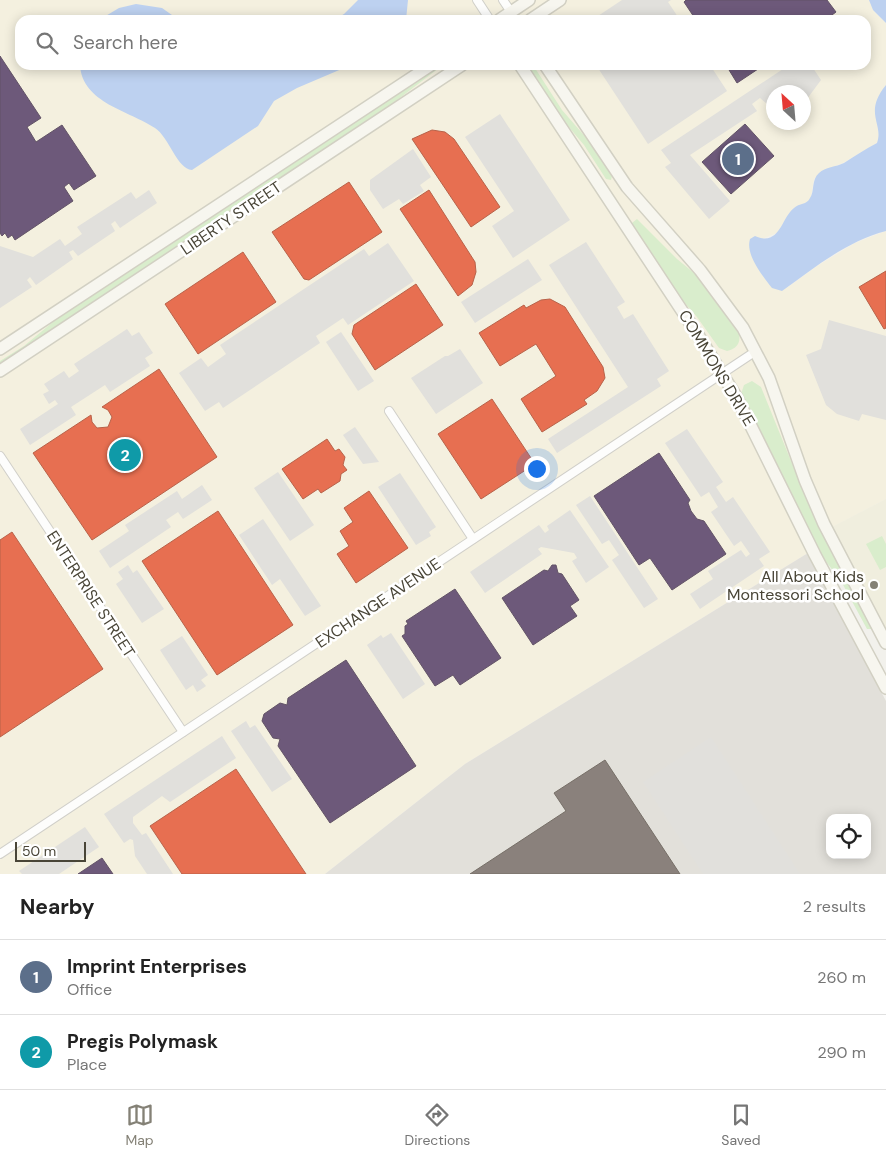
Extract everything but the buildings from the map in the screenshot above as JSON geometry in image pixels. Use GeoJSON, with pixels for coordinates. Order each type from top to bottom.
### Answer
{"type":"FeatureCollection","features":[{"type":"Feature","properties":{"kind":"street"},"geometry":{"type":"LineString","coordinates":[[477,0],[487,15]]}},
{"type":"Feature","properties":{"kind":"street"},"geometry":{"type":"LineString","coordinates":[[503,0],[513,15]]}},
{"type":"Feature","properties":{"kind":"street"},"geometry":{"type":"LineString","coordinates":[[515,15],[529,0]]}},
{"type":"Feature","properties":{"kind":"street"},"geometry":{"type":"LineString","coordinates":[[538,15],[560,0]]}},
{"type":"Feature","properties":{"kind":"street","name":"LIBERTY STREET"},"geometry":{"type":"LineString","coordinates":[[0,349],[423,70]]}},
{"type":"Feature","properties":{"kind":"street","name":"LIBERTY STREET"},"geometry":{"type":"LineString","coordinates":[[0,371],[454,70]]}},
{"type":"Feature","properties":{"kind":"street","name":"COMMONS DRIVE"},"geometry":{"type":"LineString","coordinates":[[523,70],[723,373],[748,418],[815,555],[886,688]]}},
{"type":"Feature","properties":{"kind":"street","name":"COMMONS DRIVE"},"geometry":{"type":"LineString","coordinates":[[549,70],[627,187],[721,297],[756,351],[780,406],[813,498],[886,643]]}},
{"type":"Feature","properties":{"kind":"street","name":"EXCHANGE AVENUE"},"geometry":{"type":"LineString","coordinates":[[0,854],[756,351]]}},
{"type":"Feature","properties":{"kind":"street"},"geometry":{"type":"LineString","coordinates":[[388,411],[473,539]]}},
{"type":"Feature","properties":{"kind":"street","name":"ENTERPRISE STREET"},"geometry":{"type":"LineString","coordinates":[[0,456],[183,732]]}},
{"type":"Feature","properties":{"kind":"shaded area"},"geometry":{"type":"Polygon","coordinates":[[[0,0],[869,0],[873,10],[886,23],[886,85],[876,103],[879,139],[877,143],[843,163],[825,170],[814,179],[811,197],[808,202],[794,208],[777,233],[761,239],[755,237],[788,287],[817,266],[855,243],[886,231],[886,499],[819,534],[808,553],[465,764],[325,874],[0,874],[0,0]]]}},
{"type":"Feature","properties":{"kind":"shaded area"},"geometry":{"type":"Polygon","coordinates":[[[622,0],[671,0],[668,2],[677,15],[600,15],[622,0]]]}},
{"type":"Feature","properties":{"kind":"shaded area"},"geometry":{"type":"Polygon","coordinates":[[[599,70],[713,70],[727,91],[648,144],[599,70]]]}},
{"type":"Feature","properties":{"kind":"shaded area"},"geometry":{"type":"Polygon","coordinates":[[[781,70],[814,70],[821,80],[811,94],[811,85],[766,85],[766,103],[760,98],[752,104],[757,111],[690,155],[730,201],[709,219],[665,167],[671,163],[661,150],[781,70]]]}},
{"type":"Feature","properties":{"kind":"shaded area"},"geometry":{"type":"Polygon","coordinates":[[[500,114],[570,220],[513,258],[492,226],[514,211],[465,137],[500,114]]]}},
{"type":"Feature","properties":{"kind":"shaded area"},"geometry":{"type":"Polygon","coordinates":[[[413,149],[431,177],[420,185],[424,191],[403,204],[399,199],[383,209],[370,190],[370,180],[413,149]]]}},
{"type":"Feature","properties":{"kind":"shaded area"},"geometry":{"type":"Polygon","coordinates":[[[149,190],[157,203],[120,228],[115,221],[111,224],[115,231],[78,256],[73,250],[69,252],[73,259],[36,285],[30,277],[27,280],[32,287],[0,308],[0,246],[33,257],[60,239],[65,246],[82,234],[77,227],[131,192],[136,199],[149,190]]]}},
{"type":"Feature","properties":{"kind":"shaded area"},"geometry":{"type":"Polygon","coordinates":[[[586,242],[625,302],[617,307],[624,319],[633,314],[669,371],[657,379],[661,386],[557,453],[548,439],[628,387],[549,265],[586,242]]]}},
{"type":"Feature","properties":{"kind":"shaded area"},"geometry":{"type":"Polygon","coordinates":[[[388,243],[414,281],[348,325],[343,318],[316,336],[320,343],[223,408],[219,402],[205,411],[179,373],[201,358],[208,367],[226,354],[220,345],[364,249],[369,256],[388,243]]]}},
{"type":"Feature","properties":{"kind":"shaded area"},"geometry":{"type":"Polygon","coordinates":[[[528,259],[542,280],[475,323],[461,302],[528,259]]]}},
{"type":"Feature","properties":{"kind":"shaded area"},"geometry":{"type":"Polygon","coordinates":[[[829,320],[886,336],[886,420],[862,414],[859,421],[837,414],[826,405],[806,355],[821,349],[829,320]]]}},
{"type":"Feature","properties":{"kind":"shaded area"},"geometry":{"type":"Polygon","coordinates":[[[127,329],[132,336],[139,332],[153,353],[145,358],[150,366],[110,392],[105,385],[71,407],[76,415],[30,445],[20,429],[58,404],[55,400],[49,404],[43,394],[49,391],[44,384],[64,371],[69,378],[79,371],[74,364],[127,329]]]}},
{"type":"Feature","properties":{"kind":"shaded area"},"geometry":{"type":"Polygon","coordinates":[[[341,332],[374,381],[358,391],[326,342],[341,332]]]}},
{"type":"Feature","properties":{"kind":"shaded area"},"geometry":{"type":"Polygon","coordinates":[[[460,349],[483,383],[436,414],[411,378],[445,356],[460,349]]]}},
{"type":"Feature","properties":{"kind":"shaded area"},"geometry":{"type":"Polygon","coordinates":[[[355,427],[379,462],[363,464],[343,435],[355,427]]]}},
{"type":"Feature","properties":{"kind":"shaded area"},"geometry":{"type":"Polygon","coordinates":[[[687,429],[723,482],[716,487],[726,502],[733,497],[770,552],[759,559],[764,566],[700,609],[690,594],[713,579],[708,571],[741,550],[746,557],[750,554],[741,541],[734,546],[711,512],[718,507],[709,492],[701,497],[665,443],[687,429]]]}},
{"type":"Feature","properties":{"kind":"shaded area"},"geometry":{"type":"Polygon","coordinates":[[[278,472],[314,525],[290,541],[254,488],[278,472]]]}},
{"type":"Feature","properties":{"kind":"shaded area"},"geometry":{"type":"Polygon","coordinates":[[[400,473],[436,527],[429,532],[431,536],[416,545],[378,487],[400,473]]]}},
{"type":"Feature","properties":{"kind":"shaded area"},"geometry":{"type":"Polygon","coordinates":[[[202,485],[212,500],[183,519],[178,512],[166,520],[171,527],[110,568],[99,551],[129,531],[125,525],[177,491],[182,499],[202,485]]]}},
{"type":"Feature","properties":{"kind":"shaded area"},"geometry":{"type":"Polygon","coordinates":[[[590,496],[658,599],[644,608],[612,560],[619,555],[609,540],[602,544],[576,505],[590,496]]]}},
{"type":"Feature","properties":{"kind":"shaded area","name":"All About Kids Montessori School"},"geometry":{"type":"Polygon","coordinates":[[[886,499],[886,634],[832,527],[886,499]]]}},
{"type":"Feature","properties":{"kind":"shaded area"},"geometry":{"type":"Polygon","coordinates":[[[570,510],[609,567],[586,583],[572,561],[577,558],[574,553],[541,547],[538,549],[542,554],[485,593],[470,572],[539,525],[545,533],[549,530],[547,526],[570,510]]]}},
{"type":"Feature","properties":{"kind":"shaded area"},"geometry":{"type":"Polygon","coordinates":[[[263,519],[321,606],[305,616],[280,579],[272,585],[239,535],[263,519]]]}},
{"type":"Feature","properties":{"kind":"shaded area"},"geometry":{"type":"Polygon","coordinates":[[[808,553],[886,701],[886,874],[325,874],[465,764],[808,553]]]}},
{"type":"Feature","properties":{"kind":"shaded area"},"geometry":{"type":"Polygon","coordinates":[[[128,565],[133,573],[137,570],[164,609],[142,623],[116,584],[123,579],[118,572],[128,565]]]}},
{"type":"Feature","properties":{"kind":"shaded area"},"geometry":{"type":"Polygon","coordinates":[[[391,633],[425,684],[403,699],[367,645],[381,635],[383,638],[391,633]]]}},
{"type":"Feature","properties":{"kind":"shaded area"},"geometry":{"type":"Polygon","coordinates":[[[182,636],[208,675],[201,680],[206,686],[197,692],[193,685],[186,690],[160,650],[182,636]]]}},
{"type":"Feature","properties":{"kind":"shaded area"},"geometry":{"type":"Polygon","coordinates":[[[246,721],[250,728],[255,725],[292,779],[272,792],[231,731],[246,721]]]}},
{"type":"Feature","properties":{"kind":"shaded area"},"geometry":{"type":"Polygon","coordinates":[[[222,736],[236,758],[170,802],[162,796],[133,817],[133,823],[142,835],[146,833],[173,874],[147,874],[135,856],[133,840],[130,839],[124,843],[104,814],[222,736]]]}},
{"type":"Feature","properties":{"kind":"shaded area"},"geometry":{"type":"Polygon","coordinates":[[[711,737],[800,874],[703,874],[643,782],[711,737]]]}},
{"type":"Feature","properties":{"kind":"shaded area"},"geometry":{"type":"Polygon","coordinates":[[[85,827],[99,847],[59,874],[22,874],[19,871],[85,827]]]}},
{"type":"Feature","properties":{"kind":"green space"},"geometry":{"type":"Polygon","coordinates":[[[430,70],[436,70],[384,110],[0,365],[0,361],[24,346],[65,312],[430,70]]]}},
{"type":"Feature","properties":{"kind":"green space"},"geometry":{"type":"Polygon","coordinates":[[[528,70],[536,70],[562,110],[588,140],[612,176],[611,180],[606,179],[584,145],[557,113],[528,70]]]}},
{"type":"Feature","properties":{"kind":"green space"},"geometry":{"type":"Polygon","coordinates":[[[637,219],[677,259],[694,273],[739,334],[739,341],[733,349],[727,351],[719,348],[697,317],[676,293],[632,227],[632,223],[637,219]]]}},
{"type":"Feature","properties":{"kind":"green space"},"geometry":{"type":"Polygon","coordinates":[[[752,381],[761,387],[806,498],[871,625],[871,629],[867,629],[841,581],[820,554],[741,394],[744,385],[752,381]]]}},
{"type":"Feature","properties":{"kind":"green space"},"geometry":{"type":"Polygon","coordinates":[[[882,536],[886,544],[886,567],[880,570],[866,544],[882,536]]]}},
{"type":"Feature","properties":{"kind":"water"},"geometry":{"type":"Polygon","coordinates":[[[358,0],[408,0],[406,15],[342,15],[358,0]]]}},
{"type":"Feature","properties":{"kind":"water"},"geometry":{"type":"Polygon","coordinates":[[[869,0],[886,0],[886,23],[873,10],[869,0]]]}},
{"type":"Feature","properties":{"kind":"water"},"geometry":{"type":"Polygon","coordinates":[[[136,4],[162,8],[172,15],[107,15],[119,8],[136,4]]]}},
{"type":"Feature","properties":{"kind":"water"},"geometry":{"type":"Polygon","coordinates":[[[81,70],[339,70],[297,88],[274,101],[258,126],[192,170],[177,159],[160,132],[98,97],[83,78],[81,70]]]}},
{"type":"Feature","properties":{"kind":"water"},"geometry":{"type":"Polygon","coordinates":[[[886,85],[886,231],[844,248],[782,291],[772,288],[752,258],[749,245],[750,239],[755,236],[770,238],[775,235],[794,208],[809,200],[815,179],[819,173],[824,169],[844,163],[877,143],[876,103],[886,85]]]}},
{"type":"Feature","properties":{"kind":"place","name":"Imprint Enterprises"},"geometry":{"type":"Point","coordinates":[738,159]}},
{"type":"Feature","properties":{"kind":"place","name":"Pregis Polymask"},"geometry":{"type":"Point","coordinates":[125,455]}},
{"type":"Feature","properties":{"kind":"place","name":"All About Kids Montessori School"},"geometry":{"type":"Point","coordinates":[874,585]}}]}
